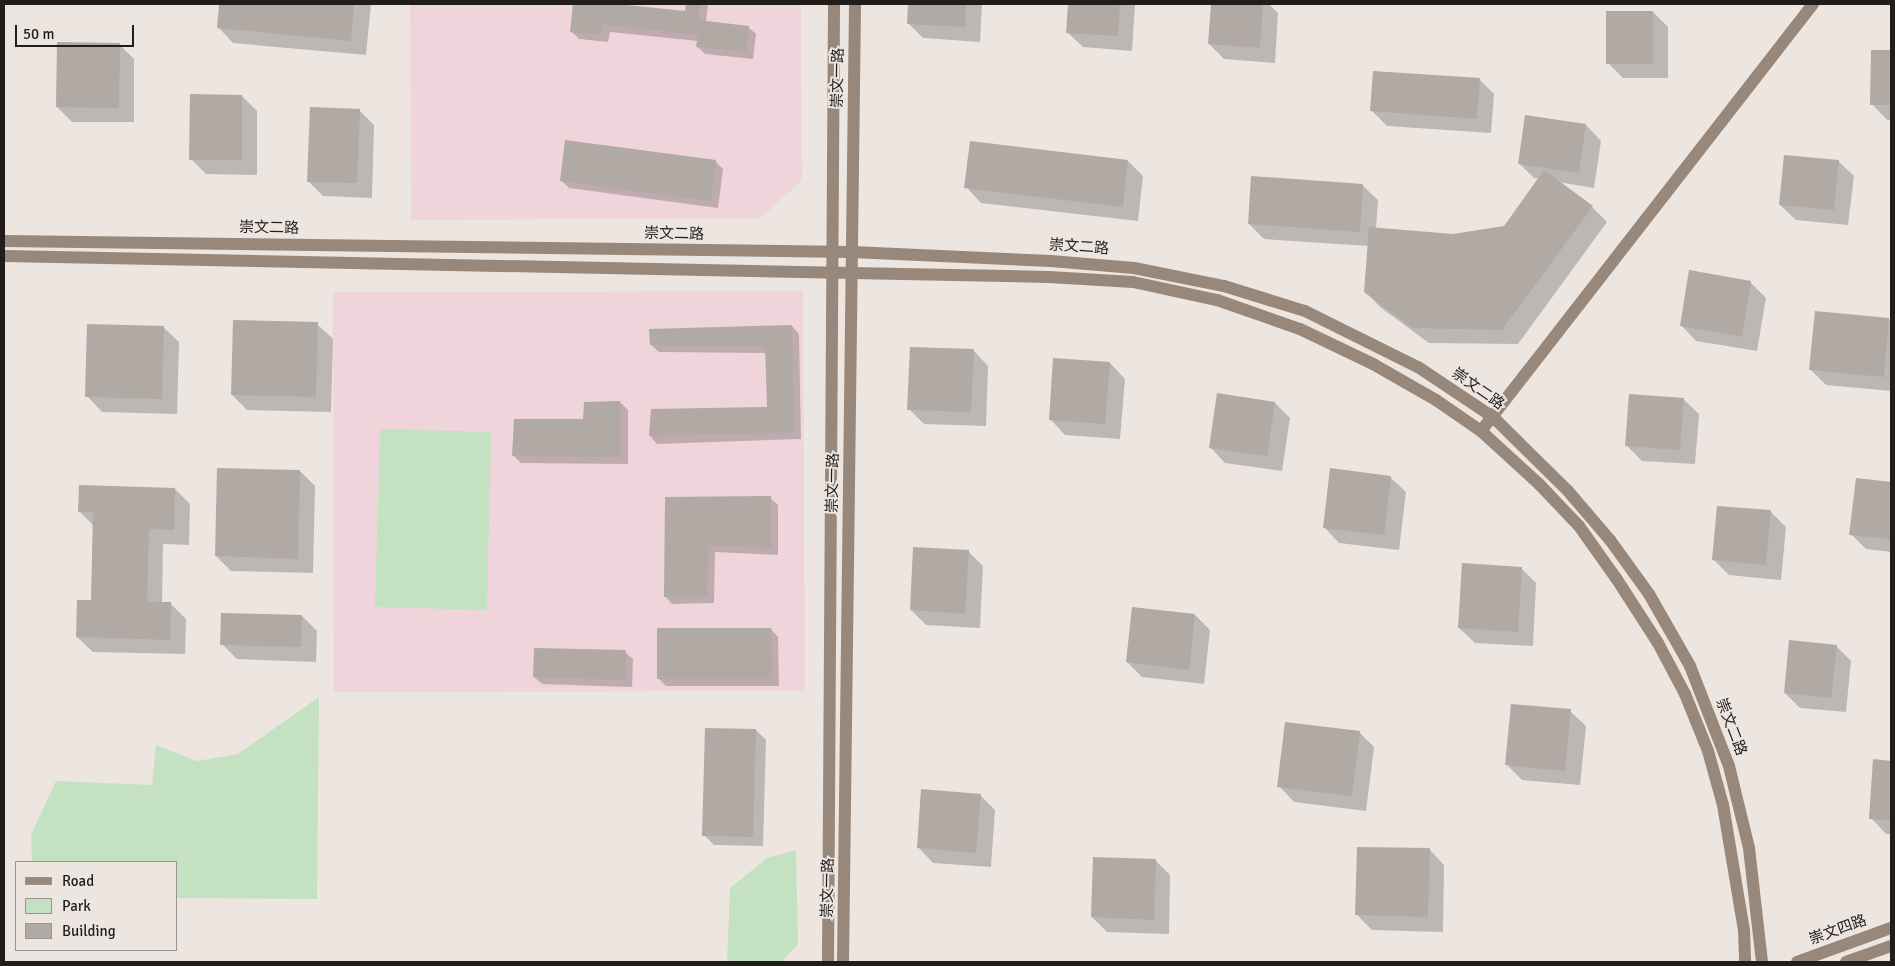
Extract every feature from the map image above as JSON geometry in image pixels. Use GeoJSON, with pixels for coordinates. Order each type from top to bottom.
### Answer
{"type":"FeatureCollection","features":[{"type":"Feature","properties":{"kind":"street","name":"崇文一路"},"geometry":{"type":"LineString","coordinates":[[828,962],[834,4]]}},
{"type":"Feature","properties":{"kind":"street","name":"崇文一路"},"geometry":{"type":"LineString","coordinates":[[843,962],[855,4]]}},
{"type":"Feature","properties":{"kind":"street"},"geometry":{"type":"LineString","coordinates":[[1481,431],[1813,4]]}},
{"type":"Feature","properties":{"kind":"street","name":"崇文二路"},"geometry":{"type":"LineString","coordinates":[[4,241],[852,252],[1134,268],[1224,286],[1306,311],[1418,367],[1493,418],[1568,491],[1610,540],[1649,594],[1690,666],[1729,766],[1749,848],[1762,962]]}},
{"type":"Feature","properties":{"kind":"street","name":"崇文二路"},"geometry":{"type":"LineString","coordinates":[[4,256],[1049,277],[1133,282],[1217,300],[1300,329],[1373,364],[1436,400],[1481,431],[1539,484],[1579,526],[1616,578],[1658,643],[1685,694],[1708,751],[1724,805],[1744,930],[1745,962]]}},
{"type":"Feature","properties":{"kind":"street","name":"崇文四路"},"geometry":{"type":"LineString","coordinates":[[1797,962],[1891,928]]}},
{"type":"Feature","properties":{"kind":"street"},"geometry":{"type":"LineString","coordinates":[[1846,962],[1891,946]]}},
{"type":"Feature","properties":{"kind":"shaded area"},"geometry":{"type":"Polygon","coordinates":[[[410,4],[801,4],[802,181],[760,218],[411,220],[410,4]]]}},
{"type":"Feature","properties":{"kind":"shaded area"},"geometry":{"type":"Polygon","coordinates":[[[803,291],[805,691],[334,692],[333,292],[803,291]]]}},
{"type":"Feature","properties":{"kind":"green space"},"geometry":{"type":"Polygon","coordinates":[[[380,429],[491,432],[487,610],[375,607],[380,429]]]}},
{"type":"Feature","properties":{"kind":"green space"},"geometry":{"type":"Polygon","coordinates":[[[319,697],[317,899],[178,898],[178,861],[32,861],[31,835],[56,781],[152,785],[156,745],[197,761],[238,754],[319,697]]]}},
{"type":"Feature","properties":{"kind":"green space"},"geometry":{"type":"Polygon","coordinates":[[[796,850],[798,944],[781,962],[727,962],[730,888],[767,858],[796,850]]]}},
{"type":"Feature","properties":{"kind":"building"},"geometry":{"type":"Polygon","coordinates":[[[219,4],[354,4],[351,41],[217,28],[219,4]]]}},
{"type":"Feature","properties":{"kind":"building"},"geometry":{"type":"Polygon","coordinates":[[[573,4],[617,4],[685,11],[686,4],[700,4],[698,20],[749,26],[746,52],[696,47],[698,35],[602,24],[601,35],[570,32],[573,4]]]}},
{"type":"Feature","properties":{"kind":"building"},"geometry":{"type":"Polygon","coordinates":[[[908,4],[966,4],[965,27],[907,24],[908,4]]]}},
{"type":"Feature","properties":{"kind":"building"},"geometry":{"type":"Polygon","coordinates":[[[1068,4],[1120,4],[1118,36],[1066,33],[1068,4]]]}},
{"type":"Feature","properties":{"kind":"building"},"geometry":{"type":"Polygon","coordinates":[[[1211,4],[1263,4],[1260,48],[1208,44],[1211,4]]]}},
{"type":"Feature","properties":{"kind":"building"},"geometry":{"type":"Polygon","coordinates":[[[1606,11],[1653,11],[1653,64],[1606,64],[1606,11]]]}},
{"type":"Feature","properties":{"kind":"building"},"geometry":{"type":"Polygon","coordinates":[[[57,42],[120,43],[119,108],[56,107],[57,42]]]}},
{"type":"Feature","properties":{"kind":"building"},"geometry":{"type":"Polygon","coordinates":[[[1871,50],[1891,50],[1891,105],[1870,105],[1871,50]]]}},
{"type":"Feature","properties":{"kind":"building"},"geometry":{"type":"Polygon","coordinates":[[[1373,71],[1480,78],[1477,119],[1370,111],[1373,71]]]}},
{"type":"Feature","properties":{"kind":"building"},"geometry":{"type":"Polygon","coordinates":[[[190,94],[242,95],[242,160],[189,160],[190,94]]]}},
{"type":"Feature","properties":{"kind":"building"},"geometry":{"type":"Polygon","coordinates":[[[310,107],[360,109],[357,183],[307,182],[310,107]]]}},
{"type":"Feature","properties":{"kind":"building"},"geometry":{"type":"Polygon","coordinates":[[[1525,115],[1586,124],[1579,173],[1518,164],[1525,115]]]}},
{"type":"Feature","properties":{"kind":"building"},"geometry":{"type":"Polygon","coordinates":[[[565,140],[716,160],[711,201],[560,181],[565,140]]]}},
{"type":"Feature","properties":{"kind":"building"},"geometry":{"type":"Polygon","coordinates":[[[970,141],[1128,160],[1123,207],[964,188],[970,141]]]}},
{"type":"Feature","properties":{"kind":"building"},"geometry":{"type":"Polygon","coordinates":[[[1784,155],[1839,160],[1834,210],[1779,205],[1784,155]]]}},
{"type":"Feature","properties":{"kind":"building"},"geometry":{"type":"Polygon","coordinates":[[[1544,170],[1593,206],[1502,330],[1412,328],[1364,292],[1369,227],[1453,234],[1504,226],[1544,170]]]}},
{"type":"Feature","properties":{"kind":"building"},"geometry":{"type":"Polygon","coordinates":[[[1251,176],[1363,184],[1360,232],[1248,224],[1251,176]]]}},
{"type":"Feature","properties":{"kind":"building"},"geometry":{"type":"Polygon","coordinates":[[[1689,270],[1751,281],[1742,337],[1680,326],[1689,270]]]}},
{"type":"Feature","properties":{"kind":"building"},"geometry":{"type":"Polygon","coordinates":[[[1815,311],[1889,318],[1884,377],[1809,370],[1815,311]]]}},
{"type":"Feature","properties":{"kind":"building"},"geometry":{"type":"Polygon","coordinates":[[[233,320],[318,322],[316,397],[231,395],[233,320]]]}},
{"type":"Feature","properties":{"kind":"building"},"geometry":{"type":"Polygon","coordinates":[[[87,324],[164,326],[162,399],[85,397],[87,324]]]}},
{"type":"Feature","properties":{"kind":"building"},"geometry":{"type":"Polygon","coordinates":[[[792,325],[794,432],[649,436],[651,409],[767,407],[765,346],[650,345],[649,329],[792,325]]]}},
{"type":"Feature","properties":{"kind":"building"},"geometry":{"type":"Polygon","coordinates":[[[910,347],[974,349],[971,412],[907,410],[910,347]]]}},
{"type":"Feature","properties":{"kind":"building"},"geometry":{"type":"Polygon","coordinates":[[[1053,358],[1110,362],[1105,424],[1049,420],[1053,358]]]}},
{"type":"Feature","properties":{"kind":"building"},"geometry":{"type":"Polygon","coordinates":[[[1217,393],[1275,402],[1267,456],[1209,448],[1217,393]]]}},
{"type":"Feature","properties":{"kind":"building"},"geometry":{"type":"Polygon","coordinates":[[[1629,394],[1684,398],[1680,450],[1625,446],[1629,394]]]}},
{"type":"Feature","properties":{"kind":"building"},"geometry":{"type":"Polygon","coordinates":[[[620,401],[620,457],[512,456],[514,419],[583,419],[584,402],[620,401]]]}},
{"type":"Feature","properties":{"kind":"building"},"geometry":{"type":"Polygon","coordinates":[[[217,468],[300,470],[298,559],[215,556],[217,468]]]}},
{"type":"Feature","properties":{"kind":"building"},"geometry":{"type":"Polygon","coordinates":[[[1330,468],[1391,476],[1384,535],[1323,528],[1330,468]]]}},
{"type":"Feature","properties":{"kind":"building"},"geometry":{"type":"Polygon","coordinates":[[[1856,478],[1891,482],[1891,539],[1849,535],[1856,478]]]}},
{"type":"Feature","properties":{"kind":"building"},"geometry":{"type":"Polygon","coordinates":[[[79,485],[175,488],[174,530],[149,529],[147,602],[171,602],[170,640],[76,637],[77,600],[91,600],[93,512],[78,512],[79,485]]]}},
{"type":"Feature","properties":{"kind":"building"},"geometry":{"type":"Polygon","coordinates":[[[771,496],[771,548],[708,545],[707,596],[664,597],[665,497],[771,496]]]}},
{"type":"Feature","properties":{"kind":"building"},"geometry":{"type":"Polygon","coordinates":[[[1717,506],[1771,510],[1766,565],[1712,560],[1717,506]]]}},
{"type":"Feature","properties":{"kind":"building"},"geometry":{"type":"Polygon","coordinates":[[[913,547],[969,550],[965,614],[910,610],[913,547]]]}},
{"type":"Feature","properties":{"kind":"building"},"geometry":{"type":"Polygon","coordinates":[[[1462,563],[1522,567],[1518,632],[1458,628],[1462,563]]]}},
{"type":"Feature","properties":{"kind":"building"},"geometry":{"type":"Polygon","coordinates":[[[1132,607],[1195,614],[1189,670],[1126,662],[1132,607]]]}},
{"type":"Feature","properties":{"kind":"building"},"geometry":{"type":"Polygon","coordinates":[[[221,613],[302,615],[301,647],[220,645],[221,613]]]}},
{"type":"Feature","properties":{"kind":"building"},"geometry":{"type":"Polygon","coordinates":[[[657,628],[771,628],[772,679],[657,679],[657,628]]]}},
{"type":"Feature","properties":{"kind":"building"},"geometry":{"type":"Polygon","coordinates":[[[1789,640],[1837,645],[1831,698],[1784,693],[1789,640]]]}},
{"type":"Feature","properties":{"kind":"building"},"geometry":{"type":"Polygon","coordinates":[[[534,648],[626,650],[625,680],[533,677],[534,648]]]}},
{"type":"Feature","properties":{"kind":"building"},"geometry":{"type":"Polygon","coordinates":[[[1511,704],[1571,709],[1565,771],[1505,765],[1511,704]]]}},
{"type":"Feature","properties":{"kind":"building"},"geometry":{"type":"Polygon","coordinates":[[[1285,722],[1360,731],[1352,796],[1277,787],[1285,722]]]}},
{"type":"Feature","properties":{"kind":"building"},"geometry":{"type":"Polygon","coordinates":[[[705,728],[756,729],[753,837],[702,836],[705,728]]]}},
{"type":"Feature","properties":{"kind":"building"},"geometry":{"type":"Polygon","coordinates":[[[1873,759],[1891,761],[1891,820],[1869,819],[1873,759]]]}},
{"type":"Feature","properties":{"kind":"building"},"geometry":{"type":"Polygon","coordinates":[[[921,789],[981,794],[976,853],[917,848],[921,789]]]}},
{"type":"Feature","properties":{"kind":"building"},"geometry":{"type":"Polygon","coordinates":[[[1357,847],[1430,848],[1428,917],[1355,915],[1357,847]]]}},
{"type":"Feature","properties":{"kind":"building"},"geometry":{"type":"Polygon","coordinates":[[[1093,857],[1156,859],[1154,920],[1091,917],[1093,857]]]}}]}
